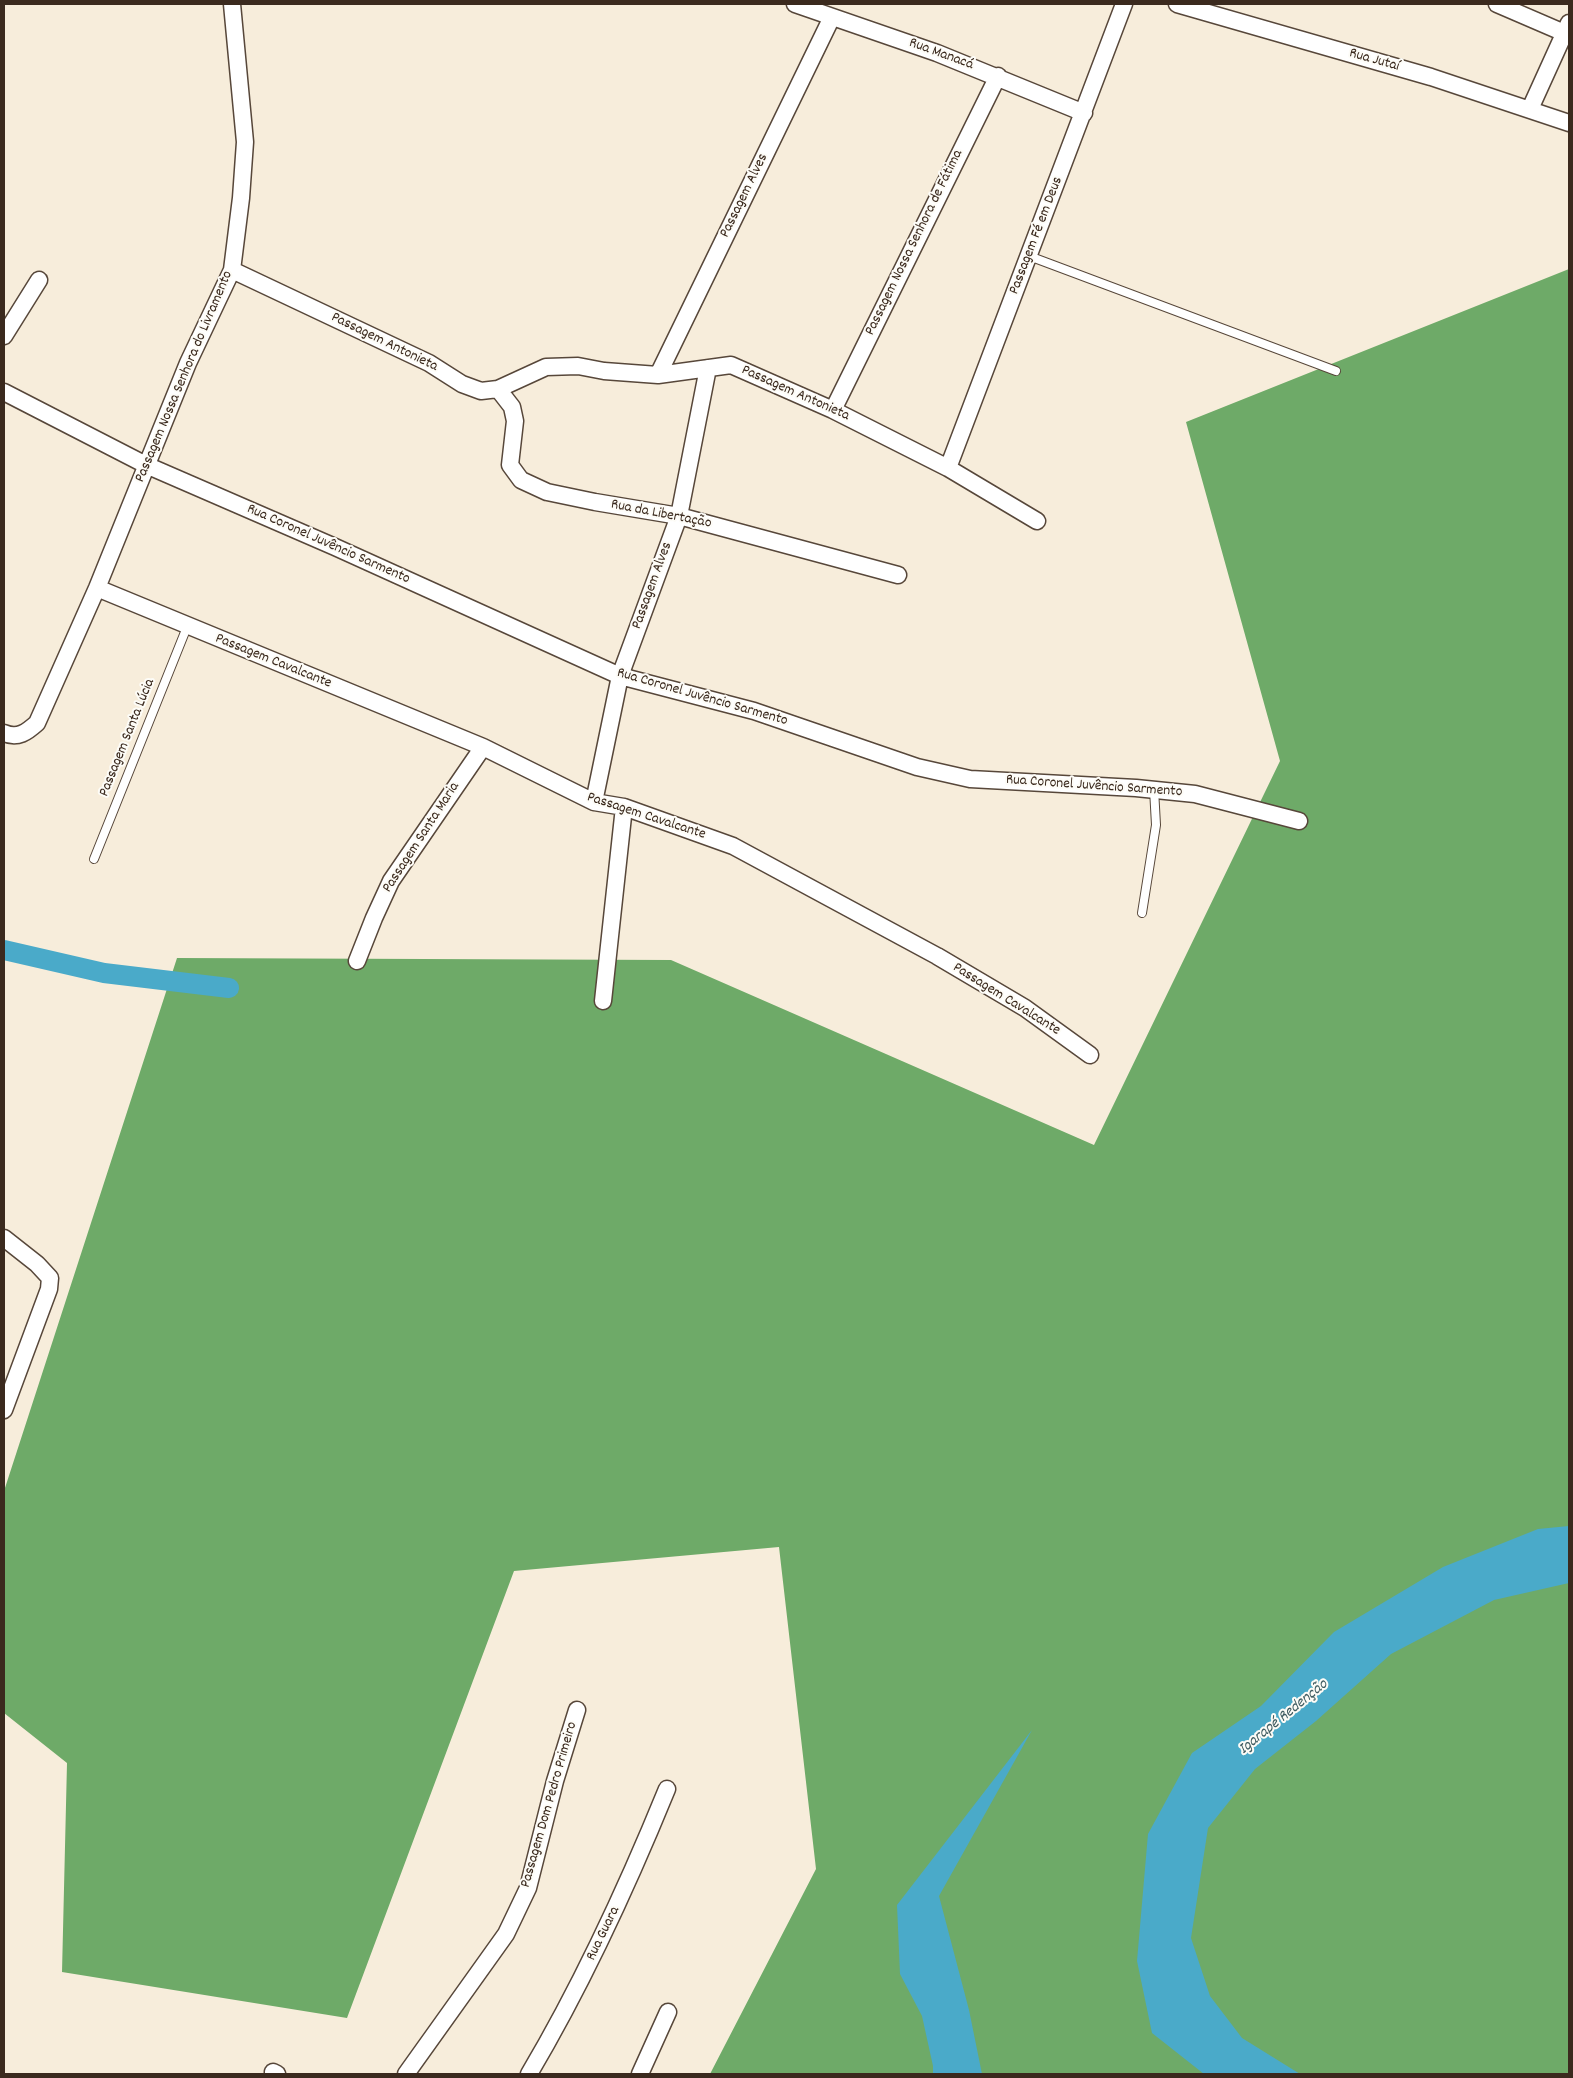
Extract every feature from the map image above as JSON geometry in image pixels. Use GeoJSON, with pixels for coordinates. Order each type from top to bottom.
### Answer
{"type":"FeatureCollection","features":[{"type":"Feature","properties":{"kind":"street","name":"Passagem Nossa Senhora do Livramento"},"geometry":{"type":"LineString","coordinates":[[4,733],[10,735],[24,734],[37,723],[97,588],[188,363],[232,270],[241,198],[244,142],[232,4]]}},
{"type":"Feature","properties":{"kind":"street","name":"Rua Manacá"},"geometry":{"type":"LineString","coordinates":[[795,4],[998,76],[1084,113]]}},
{"type":"Feature","properties":{"kind":"street","name":"Passagem Fé em Deus"},"geometry":{"type":"LineString","coordinates":[[948,468],[1124,4]]}},
{"type":"Feature","properties":{"kind":"street","name":"Rua Jutaí"},"geometry":{"type":"LineString","coordinates":[[1177,4],[1431,77],[1569,122]]}},
{"type":"Feature","properties":{"kind":"street"},"geometry":{"type":"LineString","coordinates":[[1497,4],[1568,30],[1530,109]]}},
{"type":"Feature","properties":{"kind":"street","name":"Passagem Alves"},"geometry":{"type":"LineString","coordinates":[[658,375],[832,17]]}},
{"type":"Feature","properties":{"kind":"street","name":"Passagem Nossa Senhora de Fátima"},"geometry":{"type":"LineString","coordinates":[[833,410],[998,76]]}},
{"type":"Feature","properties":{"kind":"street","name":"Passagem Antonieta"},"geometry":{"type":"LineString","coordinates":[[232,270],[429,363],[462,384],[481,391],[498,389],[546,367],[578,366],[604,371],[658,375],[731,365],[833,410],[948,468],[1037,521]]}},
{"type":"Feature","properties":{"kind":"street"},"geometry":{"type":"LineString","coordinates":[[4,336],[39,280]]}},
{"type":"Feature","properties":{"kind":"street","name":"Passagem Alves"},"geometry":{"type":"LineString","coordinates":[[594,802],[620,676],[679,516],[708,368]]}},
{"type":"Feature","properties":{"kind":"street","name":"Rua da Libertação"},"geometry":{"type":"LineString","coordinates":[[498,389],[512,407],[515,421],[510,465],[521,480],[547,492],[679,516],[898,575]]}},
{"type":"Feature","properties":{"kind":"street","name":"Rua Coronel Juvêncio Sarmento"},"geometry":{"type":"LineString","coordinates":[[4,392],[146,465],[344,551],[620,676],[754,711],[917,767],[970,779],[1154,789],[1195,794],[1299,821]]}},
{"type":"Feature","properties":{"kind":"street","name":"Passagem Cavalcante"},"geometry":{"type":"LineString","coordinates":[[97,588],[187,627],[483,747],[594,802],[624,807],[733,846],[937,956],[1017,1003],[1090,1056]]}},
{"type":"Feature","properties":{"kind":"street","name":"Passagem Santa Maria"},"geometry":{"type":"LineString","coordinates":[[357,961],[374,918],[392,881],[483,747]]}},
{"type":"Feature","properties":{"kind":"street"},"geometry":{"type":"LineString","coordinates":[[603,1001],[624,807]]}},
{"type":"Feature","properties":{"kind":"street"},"geometry":{"type":"LineString","coordinates":[[4,1238],[37,1264],[50,1278],[49,1289],[4,1410]]}},
{"type":"Feature","properties":{"kind":"street","name":"Passagem Dom Pedro Primeiro"},"geometry":{"type":"LineString","coordinates":[[406,2074],[506,1934],[528,1888],[577,1710]]}},
{"type":"Feature","properties":{"kind":"street","name":"Rua Guara"},"geometry":{"type":"LineString","coordinates":[[529,2074],[553,2034],[604,1935],[668,1789]]}},
{"type":"Feature","properties":{"kind":"street"},"geometry":{"type":"LineString","coordinates":[[640,2074],[668,2012]]}},
{"type":"Feature","properties":{"kind":"lane"},"geometry":{"type":"LineString","coordinates":[[1029,256],[1336,370]]}},
{"type":"Feature","properties":{"kind":"lane","name":"Passagem Santa Lúcia"},"geometry":{"type":"LineString","coordinates":[[94,859],[187,627]]}},
{"type":"Feature","properties":{"kind":"lane"},"geometry":{"type":"LineString","coordinates":[[1142,913],[1156,825],[1154,789]]}},
{"type":"Feature","properties":{"kind":"green space"},"geometry":{"type":"Polygon","coordinates":[[[1569,269],[1569,2074],[710,2074],[816,1869],[779,1547],[514,1571],[347,2018],[62,1972],[67,1763],[4,1713],[4,1491],[177,958],[671,960],[1094,1145],[1280,761],[1186,422],[1569,269]]]}},
{"type":"Feature","properties":{"kind":"water","name":"Igarapé Redenção"},"geometry":{"type":"Polygon","coordinates":[[[1569,1526],[1569,1583],[1494,1600],[1391,1654],[1316,1721],[1255,1769],[1208,1828],[1191,1938],[1210,1996],[1242,2038],[1300,2074],[1204,2074],[1152,2033],[1137,1961],[1148,1834],[1192,1753],[1261,1706],[1334,1632],[1443,1567],[1538,1529],[1569,1526]]]}},
{"type":"Feature","properties":{"kind":"water"},"geometry":{"type":"Polygon","coordinates":[[[1032,1730],[939,1896],[969,2010],[982,2074],[933,2074],[922,2016],[900,1974],[897,1905],[1032,1730]]]}},
{"type":"Feature","properties":{"kind":"waterway"},"geometry":{"type":"LineString","coordinates":[[4,950],[104,973],[229,988]]}}]}
